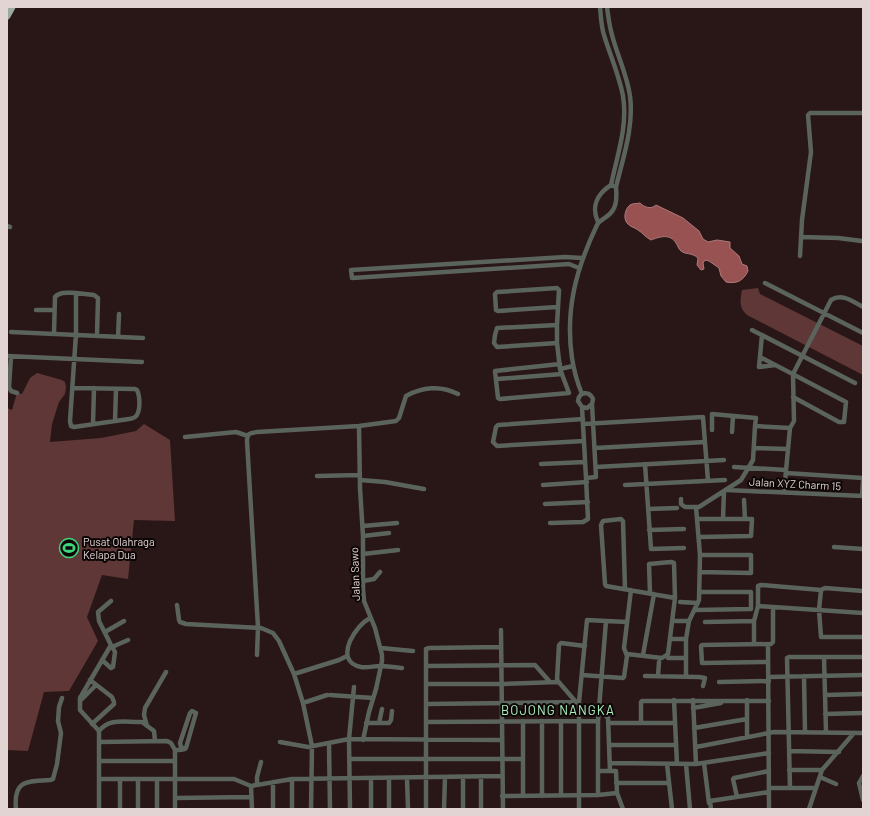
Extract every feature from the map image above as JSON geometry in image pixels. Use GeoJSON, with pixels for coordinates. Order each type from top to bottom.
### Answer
{"type":"FeatureCollection","features":[{"type":"Feature","properties":{"kind":"main road"},"geometry":{"type":"LineString","coordinates":[[7,16],[12,7]]}},
{"type":"Feature","properties":{"kind":"street"},"geometry":{"type":"LineString","coordinates":[[598,222],[595,213],[595,205],[600,194],[610,185],[622,138],[624,117],[624,104],[620,83],[603,32],[600,7]]}},
{"type":"Feature","properties":{"kind":"street"},"geometry":{"type":"LineString","coordinates":[[582,394],[573,366],[569,323],[570,307],[582,258],[598,222],[610,214],[614,209],[617,199],[616,188],[628,139],[630,118],[630,97],[627,82],[611,31],[607,7]]}},
{"type":"Feature","properties":{"kind":"street"},"geometry":{"type":"LineString","coordinates":[[800,256],[811,152],[808,115],[810,113],[863,113]]}},
{"type":"Feature","properties":{"kind":"street"},"geometry":{"type":"LineString","coordinates":[[610,185],[616,188]]}},
{"type":"Feature","properties":{"kind":"street"},"geometry":{"type":"LineString","coordinates":[[801,237],[838,238],[862,241]]}},
{"type":"Feature","properties":{"kind":"street"},"geometry":{"type":"LineString","coordinates":[[579,268],[566,264],[352,278],[351,270],[565,257],[582,258]]}},
{"type":"Feature","properties":{"kind":"street"},"geometry":{"type":"LineString","coordinates":[[565,257],[566,264]]}},
{"type":"Feature","properties":{"kind":"street"},"geometry":{"type":"LineString","coordinates":[[765,283],[863,332]]}},
{"type":"Feature","properties":{"kind":"street"},"geometry":{"type":"LineString","coordinates":[[557,307],[498,311],[496,310],[494,297],[497,292],[557,288],[559,290],[556,325],[557,343],[561,369],[568,392],[568,394],[498,399],[495,371],[498,369],[561,369]]}},
{"type":"Feature","properties":{"kind":"street"},"geometry":{"type":"LineString","coordinates":[[72,388],[138,390],[139,409],[137,416],[134,418],[115,421],[74,427],[71,426],[70,421],[72,388],[74,359],[76,334],[76,293]]}},
{"type":"Feature","properties":{"kind":"street"},"geometry":{"type":"LineString","coordinates":[[54,333],[54,299],[57,294],[76,293],[94,295],[98,298],[97,335]]}},
{"type":"Feature","properties":{"kind":"street"},"geometry":{"type":"LineString","coordinates":[[784,492],[790,428],[794,421],[793,374],[831,300],[836,297],[843,296],[863,307]]}},
{"type":"Feature","properties":{"kind":"street"},"geometry":{"type":"LineString","coordinates":[[36,310],[54,310]]}},
{"type":"Feature","properties":{"kind":"street"},"geometry":{"type":"LineString","coordinates":[[118,337],[119,314]]}},
{"type":"Feature","properties":{"kind":"street"},"geometry":{"type":"LineString","coordinates":[[556,325],[497,328],[494,343],[497,347],[557,343]]}},
{"type":"Feature","properties":{"kind":"street"},"geometry":{"type":"LineString","coordinates":[[752,330],[856,383]]}},
{"type":"Feature","properties":{"kind":"street"},"geometry":{"type":"LineString","coordinates":[[11,332],[143,338]]}},
{"type":"Feature","properties":{"kind":"street"},"geometry":{"type":"LineString","coordinates":[[762,335],[759,367],[775,365]]}},
{"type":"Feature","properties":{"kind":"street"},"geometry":{"type":"LineString","coordinates":[[17,394],[9,388],[9,356],[142,362]]}},
{"type":"Feature","properties":{"kind":"street"},"geometry":{"type":"LineString","coordinates":[[760,357],[846,402],[844,422],[839,422],[793,397]]}},
{"type":"Feature","properties":{"kind":"street"},"geometry":{"type":"LineString","coordinates":[[497,379],[573,366]]}},
{"type":"Feature","properties":{"kind":"street"},"geometry":{"type":"LineString","coordinates":[[93,424],[94,388]]}},
{"type":"Feature","properties":{"kind":"street"},"geometry":{"type":"LineString","coordinates":[[256,655],[258,627],[246,441],[250,432],[359,426],[396,420],[399,418],[406,396],[420,390],[440,388],[458,394]]}},
{"type":"Feature","properties":{"kind":"street"},"geometry":{"type":"LineString","coordinates":[[115,421],[116,389]]}},
{"type":"Feature","properties":{"kind":"street"},"geometry":{"type":"LineString","coordinates":[[543,485],[586,480],[596,477],[593,400],[591,395],[587,393],[582,394],[579,396],[578,400],[582,407],[586,480],[589,518],[586,521],[550,523]]}},
{"type":"Feature","properties":{"kind":"street"},"geometry":{"type":"LineString","coordinates":[[582,407],[587,408],[592,404]]}},
{"type":"Feature","properties":{"kind":"street"},"geometry":{"type":"LineString","coordinates":[[681,499],[681,504],[685,506],[699,507],[741,480],[753,460],[756,418],[712,414],[712,430]]}},
{"type":"Feature","properties":{"kind":"street"},"geometry":{"type":"LineString","coordinates":[[732,432],[733,416]]}},
{"type":"Feature","properties":{"kind":"street"},"geometry":{"type":"LineString","coordinates":[[584,441],[497,446],[493,442],[498,425],[583,422],[593,424],[703,417],[708,480]]}},
{"type":"Feature","properties":{"kind":"street","name":"Jalan Sawo"},"geometry":{"type":"LineString","coordinates":[[359,426],[359,478],[363,526],[364,601],[380,648],[382,661],[363,740]]}},
{"type":"Feature","properties":{"kind":"street"},"geometry":{"type":"LineString","coordinates":[[755,426],[790,428]]}},
{"type":"Feature","properties":{"kind":"street"},"geometry":{"type":"LineString","coordinates":[[185,437],[236,432],[248,436]]}},
{"type":"Feature","properties":{"kind":"street"},"geometry":{"type":"LineString","coordinates":[[594,448],[705,442]]}},
{"type":"Feature","properties":{"kind":"street"},"geometry":{"type":"LineString","coordinates":[[754,448],[788,449]]}},
{"type":"Feature","properties":{"kind":"street"},"geometry":{"type":"LineString","coordinates":[[596,467],[724,460]]}},
{"type":"Feature","properties":{"kind":"street"},"geometry":{"type":"LineString","coordinates":[[541,464],[585,462]]}},
{"type":"Feature","properties":{"kind":"street"},"geometry":{"type":"LineString","coordinates":[[645,464],[651,550],[684,548]]}},
{"type":"Feature","properties":{"kind":"street"},"geometry":{"type":"LineString","coordinates":[[734,467],[863,478]]}},
{"type":"Feature","properties":{"kind":"street"},"geometry":{"type":"LineString","coordinates":[[318,476],[359,478],[424,489]]}},
{"type":"Feature","properties":{"kind":"street"},"geometry":{"type":"LineString","coordinates":[[625,485],[725,480]]}},
{"type":"Feature","properties":{"kind":"street"},"geometry":{"type":"LineString","coordinates":[[862,496],[863,481]]}},
{"type":"Feature","properties":{"kind":"street"},"geometry":{"type":"LineString","coordinates":[[723,519],[725,490]]}},
{"type":"Feature","properties":{"kind":"street","name":"Jalan XYZ Charm 15"},"geometry":{"type":"LineString","coordinates":[[725,490],[862,496]]}},
{"type":"Feature","properties":{"kind":"street"},"geometry":{"type":"LineString","coordinates":[[744,500],[744,519]]}},
{"type":"Feature","properties":{"kind":"street"},"geometry":{"type":"LineString","coordinates":[[546,504],[588,502]]}},
{"type":"Feature","properties":{"kind":"street"},"geometry":{"type":"LineString","coordinates":[[686,676],[686,639],[689,621],[698,603],[699,592],[700,555],[696,507]]}},
{"type":"Feature","properties":{"kind":"street"},"geometry":{"type":"LineString","coordinates":[[648,509],[677,508]]}},
{"type":"Feature","properties":{"kind":"street"},"geometry":{"type":"LineString","coordinates":[[582,676],[623,678],[627,659],[627,654],[624,648],[627,622],[628,589],[623,521],[621,519],[603,521],[601,524],[604,584],[628,589],[652,594],[675,598]]}},
{"type":"Feature","properties":{"kind":"street"},"geometry":{"type":"LineString","coordinates":[[697,519],[752,519],[751,536],[699,537]]}},
{"type":"Feature","properties":{"kind":"street"},"geometry":{"type":"LineString","coordinates":[[363,526],[397,523]]}},
{"type":"Feature","properties":{"kind":"street"},"geometry":{"type":"LineString","coordinates":[[649,530],[684,529]]}},
{"type":"Feature","properties":{"kind":"street"},"geometry":{"type":"LineString","coordinates":[[363,536],[389,533]]}},
{"type":"Feature","properties":{"kind":"street"},"geometry":{"type":"LineString","coordinates":[[834,547],[863,549]]}},
{"type":"Feature","properties":{"kind":"street"},"geometry":{"type":"LineString","coordinates":[[363,554],[398,550]]}},
{"type":"Feature","properties":{"kind":"street"},"geometry":{"type":"LineString","coordinates":[[700,555],[751,555],[751,573],[700,572]]}},
{"type":"Feature","properties":{"kind":"street"},"geometry":{"type":"LineString","coordinates":[[627,654],[665,658],[668,654],[675,598],[674,563],[671,562],[649,564],[652,594],[643,655]]}},
{"type":"Feature","properties":{"kind":"street"},"geometry":{"type":"LineString","coordinates":[[363,581],[374,580],[380,572]]}},
{"type":"Feature","properties":{"kind":"street"},"geometry":{"type":"LineString","coordinates":[[754,644],[754,621],[758,606],[758,586],[760,585],[821,590],[825,588],[863,591]]}},
{"type":"Feature","properties":{"kind":"street"},"geometry":{"type":"LineString","coordinates":[[821,590],[821,637],[863,637]]}},
{"type":"Feature","properties":{"kind":"street"},"geometry":{"type":"LineString","coordinates":[[695,610],[751,609],[751,592],[699,592]]}},
{"type":"Feature","properties":{"kind":"street"},"geometry":{"type":"LineString","coordinates":[[102,660],[111,668],[113,667],[115,652],[99,621],[98,612],[111,601]]}},
{"type":"Feature","properties":{"kind":"street"},"geometry":{"type":"LineString","coordinates":[[680,602],[698,603]]}},
{"type":"Feature","properties":{"kind":"street"},"geometry":{"type":"LineString","coordinates":[[177,604],[180,622],[186,624],[258,627],[273,633],[280,640],[294,674],[303,703],[312,746],[311,809]]}},
{"type":"Feature","properties":{"kind":"street"},"geometry":{"type":"LineString","coordinates":[[758,606],[863,613]]}},
{"type":"Feature","properties":{"kind":"street"},"geometry":{"type":"LineString","coordinates":[[768,662],[702,662],[701,646],[702,644],[772,644],[773,607]]}},
{"type":"Feature","properties":{"kind":"street"},"geometry":{"type":"LineString","coordinates":[[370,618],[363,622],[350,641],[347,656],[352,663],[360,667],[380,666],[402,668]]}},
{"type":"Feature","properties":{"kind":"street"},"geometry":{"type":"LineString","coordinates":[[580,809],[578,702],[587,619],[627,622]]}},
{"type":"Feature","properties":{"kind":"street"},"geometry":{"type":"LineString","coordinates":[[105,632],[124,621]]}},
{"type":"Feature","properties":{"kind":"street"},"geometry":{"type":"LineString","coordinates":[[598,795],[598,713],[606,621]]}},
{"type":"Feature","properties":{"kind":"street"},"geometry":{"type":"LineString","coordinates":[[675,622],[689,621]]}},
{"type":"Feature","properties":{"kind":"street"},"geometry":{"type":"LineString","coordinates":[[705,622],[754,621]]}},
{"type":"Feature","properties":{"kind":"street"},"geometry":{"type":"LineString","coordinates":[[501,630],[501,740],[503,809]]}},
{"type":"Feature","properties":{"kind":"street"},"geometry":{"type":"LineString","coordinates":[[671,639],[686,639]]}},
{"type":"Feature","properties":{"kind":"street"},"geometry":{"type":"LineString","coordinates":[[99,731],[80,710],[81,694],[111,646],[128,640]]}},
{"type":"Feature","properties":{"kind":"street"},"geometry":{"type":"LineString","coordinates":[[578,702],[557,680],[560,644],[585,646]]}},
{"type":"Feature","properties":{"kind":"street"},"geometry":{"type":"LineString","coordinates":[[768,644],[769,809]]}},
{"type":"Feature","properties":{"kind":"street"},"geometry":{"type":"LineString","coordinates":[[426,809],[426,651],[429,648],[501,647]]}},
{"type":"Feature","properties":{"kind":"street"},"geometry":{"type":"LineString","coordinates":[[380,648],[413,650]]}},
{"type":"Feature","properties":{"kind":"street"},"geometry":{"type":"LineString","coordinates":[[294,674],[339,660],[347,656]]}},
{"type":"Feature","properties":{"kind":"street"},"geometry":{"type":"LineString","coordinates":[[790,788],[787,660],[789,657],[863,658]]}},
{"type":"Feature","properties":{"kind":"street"},"geometry":{"type":"LineString","coordinates":[[824,657],[826,732]]}},
{"type":"Feature","properties":{"kind":"street"},"geometry":{"type":"LineString","coordinates":[[668,658],[686,658]]}},
{"type":"Feature","properties":{"kind":"street"},"geometry":{"type":"LineString","coordinates":[[658,676],[659,662]]}},
{"type":"Feature","properties":{"kind":"street"},"geometry":{"type":"LineString","coordinates":[[426,666],[535,665],[550,682]]}},
{"type":"Feature","properties":{"kind":"street"},"geometry":{"type":"LineString","coordinates":[[147,726],[144,715],[145,708],[166,672]]}},
{"type":"Feature","properties":{"kind":"street"},"geometry":{"type":"LineString","coordinates":[[719,682],[804,676],[863,675]]}},
{"type":"Feature","properties":{"kind":"street"},"geometry":{"type":"LineString","coordinates":[[645,676],[686,676],[705,678],[703,686]]}},
{"type":"Feature","properties":{"kind":"street"},"geometry":{"type":"LineString","coordinates":[[804,676],[805,732]]}},
{"type":"Feature","properties":{"kind":"street"},"geometry":{"type":"LineString","coordinates":[[90,680],[112,697],[114,703],[92,724]]}},
{"type":"Feature","properties":{"kind":"street"},"geometry":{"type":"LineString","coordinates":[[426,684],[558,682]]}},
{"type":"Feature","properties":{"kind":"street"},"geometry":{"type":"LineString","coordinates":[[80,701],[96,685]]}},
{"type":"Feature","properties":{"kind":"street"},"geometry":{"type":"LineString","coordinates":[[350,809],[349,739],[354,687]]}},
{"type":"Feature","properties":{"kind":"street"},"geometry":{"type":"LineString","coordinates":[[825,695],[863,694]]}},
{"type":"Feature","properties":{"kind":"street"},"geometry":{"type":"LineString","coordinates":[[303,703],[328,695],[373,698]]}},
{"type":"Feature","properties":{"kind":"street"},"geometry":{"type":"LineString","coordinates":[[16,809],[16,795],[20,786],[27,782],[53,779],[57,764],[61,733],[58,721],[59,707],[62,698]]}},
{"type":"Feature","properties":{"kind":"street"},"geometry":{"type":"LineString","coordinates":[[674,700],[677,764]]}},
{"type":"Feature","properties":{"kind":"street"},"geometry":{"type":"LineString","coordinates":[[693,700],[696,764]]}},
{"type":"Feature","properties":{"kind":"street"},"geometry":{"type":"LineString","coordinates":[[747,700],[747,737]]}},
{"type":"Feature","properties":{"kind":"street"},"geometry":{"type":"LineString","coordinates":[[641,723],[642,701],[769,700]]}},
{"type":"Feature","properties":{"kind":"street"},"geometry":{"type":"LineString","coordinates":[[693,708],[731,701]]}},
{"type":"Feature","properties":{"kind":"street"},"geometry":{"type":"LineString","coordinates":[[426,704],[578,702]]}},
{"type":"Feature","properties":{"kind":"street"},"geometry":{"type":"LineString","coordinates":[[379,723],[382,709]]}},
{"type":"Feature","properties":{"kind":"street"},"geometry":{"type":"LineString","coordinates":[[192,710],[196,713],[185,749],[180,745],[192,710]]}},
{"type":"Feature","properties":{"kind":"street"},"geometry":{"type":"LineString","coordinates":[[366,723],[389,723],[391,720],[392,711]]}},
{"type":"Feature","properties":{"kind":"street"},"geometry":{"type":"LineString","coordinates":[[598,713],[606,715],[608,718],[610,771]]}},
{"type":"Feature","properties":{"kind":"street"},"geometry":{"type":"LineString","coordinates":[[825,714],[863,713]]}},
{"type":"Feature","properties":{"kind":"street"},"geometry":{"type":"LineString","coordinates":[[694,728],[747,719]]}},
{"type":"Feature","properties":{"kind":"street"},"geometry":{"type":"LineString","coordinates":[[523,721],[523,796]]}},
{"type":"Feature","properties":{"kind":"street"},"geometry":{"type":"LineString","coordinates":[[542,721],[542,796]]}},
{"type":"Feature","properties":{"kind":"street"},"geometry":{"type":"LineString","coordinates":[[561,721],[561,796]]}},
{"type":"Feature","properties":{"kind":"street"},"geometry":{"type":"LineString","coordinates":[[426,722],[598,721]]}},
{"type":"Feature","properties":{"kind":"street"},"geometry":{"type":"LineString","coordinates":[[99,809],[99,731],[102,727],[110,722],[139,722],[154,731],[155,741]]}},
{"type":"Feature","properties":{"kind":"street"},"geometry":{"type":"LineString","coordinates":[[609,723],[674,723]]}},
{"type":"Feature","properties":{"kind":"street"},"geometry":{"type":"LineString","coordinates":[[185,729],[191,731]]}},
{"type":"Feature","properties":{"kind":"street"},"geometry":{"type":"LineString","coordinates":[[696,747],[768,733],[863,733]]}},
{"type":"Feature","properties":{"kind":"street"},"geometry":{"type":"LineString","coordinates":[[809,809],[822,770],[854,733]]}},
{"type":"Feature","properties":{"kind":"street"},"geometry":{"type":"LineString","coordinates":[[280,742],[312,746],[349,739],[501,740]]}},
{"type":"Feature","properties":{"kind":"street"},"geometry":{"type":"LineString","coordinates":[[99,742],[169,741],[175,750],[176,809]]}},
{"type":"Feature","properties":{"kind":"street"},"geometry":{"type":"LineString","coordinates":[[329,743],[330,809]]}},
{"type":"Feature","properties":{"kind":"street"},"geometry":{"type":"LineString","coordinates":[[609,745],[676,745]]}},
{"type":"Feature","properties":{"kind":"street"},"geometry":{"type":"LineString","coordinates":[[175,750],[185,749]]}},
{"type":"Feature","properties":{"kind":"street"},"geometry":{"type":"LineString","coordinates":[[789,751],[838,752]]}},
{"type":"Feature","properties":{"kind":"street"},"geometry":{"type":"LineString","coordinates":[[610,763],[696,764],[769,753]]}},
{"type":"Feature","properties":{"kind":"street"},"geometry":{"type":"LineString","coordinates":[[350,759],[523,759]]}},
{"type":"Feature","properties":{"kind":"street"},"geometry":{"type":"LineString","coordinates":[[99,761],[175,761]]}},
{"type":"Feature","properties":{"kind":"street"},"geometry":{"type":"LineString","coordinates":[[257,785],[257,777],[261,762]]}},
{"type":"Feature","properties":{"kind":"street"},"geometry":{"type":"LineString","coordinates":[[704,763],[711,809]]}},
{"type":"Feature","properties":{"kind":"street"},"geometry":{"type":"LineString","coordinates":[[667,764],[672,809]]}},
{"type":"Feature","properties":{"kind":"street"},"geometry":{"type":"LineString","coordinates":[[686,764],[690,809]]}},
{"type":"Feature","properties":{"kind":"street"},"geometry":{"type":"LineString","coordinates":[[789,770],[822,770]]}},
{"type":"Feature","properties":{"kind":"street"},"geometry":{"type":"LineString","coordinates":[[598,771],[616,771],[617,793],[623,809]]}},
{"type":"Feature","properties":{"kind":"street"},"geometry":{"type":"LineString","coordinates":[[737,797],[734,778],[769,772]]}},
{"type":"Feature","properties":{"kind":"street"},"geometry":{"type":"LineString","coordinates":[[481,776],[481,809]]}},
{"type":"Feature","properties":{"kind":"street"},"geometry":{"type":"LineString","coordinates":[[99,779],[234,779],[251,786],[292,779],[312,778],[427,778],[502,776]]}},
{"type":"Feature","properties":{"kind":"street"},"geometry":{"type":"LineString","coordinates":[[863,776],[859,782],[863,800]]}},
{"type":"Feature","properties":{"kind":"street"},"geometry":{"type":"LineString","coordinates":[[444,809],[445,777]]}},
{"type":"Feature","properties":{"kind":"street"},"geometry":{"type":"LineString","coordinates":[[463,777],[463,809]]}},
{"type":"Feature","properties":{"kind":"street"},"geometry":{"type":"LineString","coordinates":[[820,777],[836,784]]}},
{"type":"Feature","properties":{"kind":"street"},"geometry":{"type":"LineString","coordinates":[[371,778],[371,809]]}},
{"type":"Feature","properties":{"kind":"street"},"geometry":{"type":"LineString","coordinates":[[389,778],[389,809]]}},
{"type":"Feature","properties":{"kind":"street"},"geometry":{"type":"LineString","coordinates":[[407,778],[408,809]]}},
{"type":"Feature","properties":{"kind":"street"},"geometry":{"type":"LineString","coordinates":[[120,779],[120,809]]}},
{"type":"Feature","properties":{"kind":"street"},"geometry":{"type":"LineString","coordinates":[[138,779],[138,809]]}},
{"type":"Feature","properties":{"kind":"street"},"geometry":{"type":"LineString","coordinates":[[157,779],[157,809]]}},
{"type":"Feature","properties":{"kind":"street"},"geometry":{"type":"LineString","coordinates":[[292,779],[292,809]]}},
{"type":"Feature","properties":{"kind":"street"},"geometry":{"type":"LineString","coordinates":[[273,782],[273,809]]}},
{"type":"Feature","properties":{"kind":"street"},"geometry":{"type":"LineString","coordinates":[[616,783],[669,783]]}},
{"type":"Feature","properties":{"kind":"street"},"geometry":{"type":"LineString","coordinates":[[251,786],[252,809]]}},
{"type":"Feature","properties":{"kind":"street"},"geometry":{"type":"LineString","coordinates":[[711,809],[710,801],[770,790],[816,788]]}},
{"type":"Feature","properties":{"kind":"street"},"geometry":{"type":"LineString","coordinates":[[502,796],[561,796],[617,793]]}},
{"type":"Feature","properties":{"kind":"street"},"geometry":{"type":"LineString","coordinates":[[175,798],[251,797]]}},
{"type":"Feature","properties":{"kind":"shaded area"},"geometry":{"type":"Polygon","coordinates":[[[640,203],[643,206],[648,207],[654,207],[656,205],[683,218],[699,231],[703,239],[708,242],[717,240],[730,242],[730,248],[739,256],[742,264],[747,266],[748,271],[739,281],[733,283],[726,282],[721,276],[719,268],[705,260],[703,263],[704,269],[701,270],[697,265],[698,258],[681,251],[671,238],[664,237],[651,240],[649,239],[640,231],[628,224],[625,219],[625,214],[628,207],[632,204],[640,203]]]}},
{"type":"Feature","properties":{"kind":"shaded area"},"geometry":{"type":"Polygon","coordinates":[[[758,288],[760,294],[863,346],[863,375],[747,315],[741,304],[742,290],[758,288]]]}},
{"type":"Feature","properties":{"kind":"shaded area","name":"Pusat Olahraga Kelapa Dua"},"geometry":{"type":"Polygon","coordinates":[[[37,373],[62,380],[65,382],[66,387],[65,394],[59,402],[52,424],[50,442],[101,438],[136,431],[144,424],[170,440],[175,521],[134,520],[128,579],[102,575],[87,617],[98,641],[69,691],[44,692],[28,751],[7,750],[7,408],[12,410],[17,393],[22,394],[30,378],[37,373]]]}},
{"type":"Feature","properties":{"kind":"place","name":"Pusat Olahraga Kelapa Dua"},"geometry":{"type":"Point","coordinates":[69,548]}},
{"type":"Feature","properties":{"kind":"district","name":"BOJONG NANGKA"},"geometry":{"type":"Point","coordinates":[558,710]}}]}
